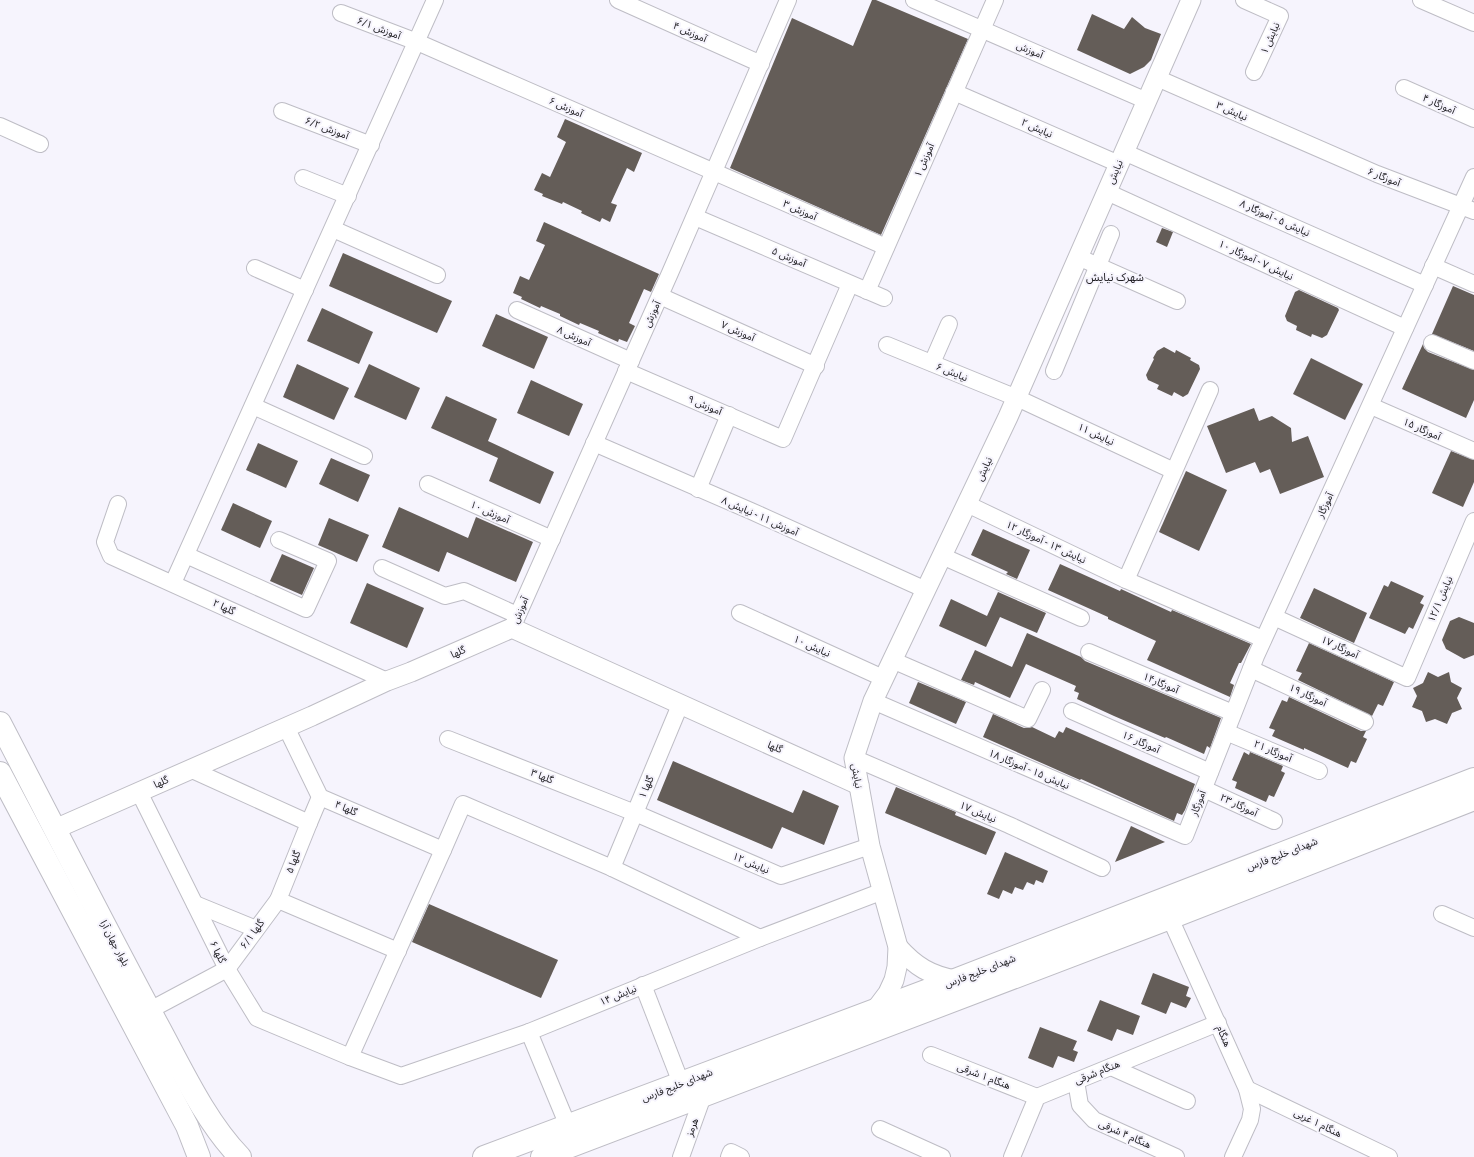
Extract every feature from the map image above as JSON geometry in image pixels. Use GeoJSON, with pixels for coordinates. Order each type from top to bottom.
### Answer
{"type":"FeatureCollection","features":[{"type":"Feature","properties":{"kind":"main road","name":"بلوار جهان آرا"},"geometry":{"type":"LineString","coordinates":[[0,722],[54,829],[150,1010],[209,1118],[235,1154]]}},
{"type":"Feature","properties":{"kind":"main road"},"geometry":{"type":"LineString","coordinates":[[0,773],[187,1126],[199,1157]]}},
{"type":"Feature","properties":{"kind":"main road","name":"شهدای خلیج فارس"},"geometry":{"type":"LineString","coordinates":[[1359,834],[1474,779]]}},
{"type":"Feature","properties":{"kind":"main road","name":"شهدای خلیج فارس"},"geometry":{"type":"LineString","coordinates":[[484,1157],[876,1009],[1359,834],[1474,799]]}},
{"type":"Feature","properties":{"kind":"main road","name":"شهدای خلیج فارس"},"geometry":{"type":"LineString","coordinates":[[542,1157],[1170,918],[1328,846]]}},
{"type":"Feature","properties":{"kind":"street"},"geometry":{"type":"LineString","coordinates":[[173,583],[435,0]]}},
{"type":"Feature","properties":{"kind":"street","name":"آموزش ۴"},"geometry":{"type":"LineString","coordinates":[[618,0],[761,64]]}},
{"type":"Feature","properties":{"kind":"street","name":"آموزش"},"geometry":{"type":"LineString","coordinates":[[515,621],[660,296],[788,0]]}},
{"type":"Feature","properties":{"kind":"street","name":"آموزش"},"geometry":{"type":"LineString","coordinates":[[914,0],[1147,100]]}},
{"type":"Feature","properties":{"kind":"street","name":"آموزش ۱"},"geometry":{"type":"LineString","coordinates":[[867,291],[995,0]]}},
{"type":"Feature","properties":{"kind":"street","name":"نیایش"},"geometry":{"type":"LineString","coordinates":[[876,1009],[888,993],[894,980],[897,967],[898,947],[870,846],[854,758],[873,701],[883,678],[1017,398],[1191,0]]}},
{"type":"Feature","properties":{"kind":"street","name":"نیایش ۱"},"geometry":{"type":"LineString","coordinates":[[1244,0],[1280,16],[1254,72]]}},
{"type":"Feature","properties":{"kind":"street"},"geometry":{"type":"LineString","coordinates":[[1421,0],[1474,23]]}},
{"type":"Feature","properties":{"kind":"street","name":"آموزش ۶/۱"},"geometry":{"type":"LineString","coordinates":[[341,13],[417,42]]}},
{"type":"Feature","properties":{"kind":"street","name":"آموزش ۶"},"geometry":{"type":"LineString","coordinates":[[417,42],[714,172]]}},
{"type":"Feature","properties":{"kind":"street","name":"نیایش ۳"},"geometry":{"type":"LineString","coordinates":[[1157,78],[1308,144]]}},
{"type":"Feature","properties":{"kind":"street","name":"آموزگار ۴"},"geometry":{"type":"LineString","coordinates":[[1404,88],[1474,120]]}},
{"type":"Feature","properties":{"kind":"street","name":"نیایش ۲"},"geometry":{"type":"LineString","coordinates":[[954,92],[1122,158]]}},
{"type":"Feature","properties":{"kind":"street","name":"آموزش ۶/۲"},"geometry":{"type":"LineString","coordinates":[[282,111],[371,145]]}},
{"type":"Feature","properties":{"kind":"street"},"geometry":{"type":"LineString","coordinates":[[0,126],[40,144]]}},
{"type":"Feature","properties":{"kind":"street","name":"آموزگار ۶"},"geometry":{"type":"LineString","coordinates":[[1308,144],[1377,174],[1467,209]]}},
{"type":"Feature","properties":{"kind":"street","name":"نیایش ۵ - آموزگار ۸"},"geometry":{"type":"LineString","coordinates":[[1122,158],[1425,285]]}},
{"type":"Feature","properties":{"kind":"street","name":"آموزش ۳"},"geometry":{"type":"LineString","coordinates":[[714,172],[886,247]]}},
{"type":"Feature","properties":{"kind":"street","name":"آموزگار"},"geometry":{"type":"LineString","coordinates":[[1185,836],[1263,639],[1371,406],[1433,266],[1467,209],[1474,177]]}},
{"type":"Feature","properties":{"kind":"street"},"geometry":{"type":"LineString","coordinates":[[303,178],[348,196]]}},
{"type":"Feature","properties":{"kind":"street","name":"نیایش ۷ - آموزگار ۱۰"},"geometry":{"type":"LineString","coordinates":[[1107,192],[1405,328]]}},
{"type":"Feature","properties":{"kind":"street","name":"آموزش ۵"},"geometry":{"type":"LineString","coordinates":[[695,216],[884,298]]}},
{"type":"Feature","properties":{"kind":"street"},"geometry":{"type":"LineString","coordinates":[[333,229],[437,275]]}},
{"type":"Feature","properties":{"kind":"street"},"geometry":{"type":"LineString","coordinates":[[1054,371],[1111,234]]}},
{"type":"Feature","properties":{"kind":"street"},"geometry":{"type":"LineString","coordinates":[[1078,257],[1177,301]]}},
{"type":"Feature","properties":{"kind":"street"},"geometry":{"type":"LineString","coordinates":[[1433,266],[1474,284]]}},
{"type":"Feature","properties":{"kind":"street"},"geometry":{"type":"LineString","coordinates":[[255,268],[305,290]]}},
{"type":"Feature","properties":{"kind":"street"},"geometry":{"type":"LineString","coordinates":[[816,366],[850,284]]}},
{"type":"Feature","properties":{"kind":"street","name":"آموزش ۷"},"geometry":{"type":"LineString","coordinates":[[660,296],[816,366]]}},
{"type":"Feature","properties":{"kind":"street","name":"آموزش ۸"},"geometry":{"type":"LineString","coordinates":[[517,310],[629,366]]}},
{"type":"Feature","properties":{"kind":"street"},"geometry":{"type":"LineString","coordinates":[[932,363],[949,324]]}},
{"type":"Feature","properties":{"kind":"street"},"geometry":{"type":"LineString","coordinates":[[1432,343],[1474,361]]}},
{"type":"Feature","properties":{"kind":"street","name":"نیایش ۶"},"geometry":{"type":"LineString","coordinates":[[887,345],[1017,398]]}},
{"type":"Feature","properties":{"kind":"street","name":"آموزش ۹"},"geometry":{"type":"LineString","coordinates":[[629,366],[729,415],[783,439],[816,366]]}},
{"type":"Feature","properties":{"kind":"street"},"geometry":{"type":"LineString","coordinates":[[1126,580],[1210,390]]}},
{"type":"Feature","properties":{"kind":"street","name":"نیایش ۱۱"},"geometry":{"type":"LineString","coordinates":[[1017,398],[1174,471]]}},
{"type":"Feature","properties":{"kind":"street"},"geometry":{"type":"LineString","coordinates":[[253,406],[364,456]]}},
{"type":"Feature","properties":{"kind":"street","name":"آموزگار ۱۵"},"geometry":{"type":"LineString","coordinates":[[1371,406],[1474,451]]}},
{"type":"Feature","properties":{"kind":"street"},"geometry":{"type":"LineString","coordinates":[[698,489],[729,415]]}},
{"type":"Feature","properties":{"kind":"street","name":"آموزش ۱۱ - نیایش ۸"},"geometry":{"type":"LineString","coordinates":[[594,443],[751,511],[926,590]]}},
{"type":"Feature","properties":{"kind":"street","name":"آموزش ۱۰"},"geometry":{"type":"LineString","coordinates":[[428,484],[552,539]]}},
{"type":"Feature","properties":{"kind":"street","name":"گلها ۲"},"geometry":{"type":"LineString","coordinates":[[118,504],[105,542],[111,556],[387,681]]}},
{"type":"Feature","properties":{"kind":"street","name":"نیایش ۱۳ - آموزگار ۱۲"},"geometry":{"type":"LineString","coordinates":[[967,504],[1126,580],[1263,639]]}},
{"type":"Feature","properties":{"kind":"street","name":"نیایش ۱۲/۱"},"geometry":{"type":"LineString","coordinates":[[1407,678],[1474,521]]}},
{"type":"Feature","properties":{"kind":"street"},"geometry":{"type":"LineString","coordinates":[[186,555],[306,609],[328,561],[279,540]]}},
{"type":"Feature","properties":{"kind":"street"},"geometry":{"type":"LineString","coordinates":[[942,556],[1081,618]]}},
{"type":"Feature","properties":{"kind":"street"},"geometry":{"type":"LineString","coordinates":[[382,568],[445,596],[464,591],[515,621]]}},
{"type":"Feature","properties":{"kind":"street","name":"نیایش ۱۰"},"geometry":{"type":"LineString","coordinates":[[740,613],[883,678]]}},
{"type":"Feature","properties":{"kind":"street","name":"آموزگار ۱۷"},"geometry":{"type":"LineString","coordinates":[[1274,617],[1407,678]]}},
{"type":"Feature","properties":{"kind":"street","name":"گلها"},"geometry":{"type":"LineString","coordinates":[[54,829],[387,681],[411,672],[515,621],[680,705],[859,785]]}},
{"type":"Feature","properties":{"kind":"street","name":"آموزگار۱۴"},"geometry":{"type":"LineString","coordinates":[[1090,652],[1233,713]]}},
{"type":"Feature","properties":{"kind":"street"},"geometry":{"type":"LineString","coordinates":[[892,660],[1028,718],[1042,690]]}},
{"type":"Feature","properties":{"kind":"street","name":"آموزگار ۱۹"},"geometry":{"type":"LineString","coordinates":[[1251,668],[1365,722]]}},
{"type":"Feature","properties":{"kind":"street","name":"نیایش ۱۵ - آموزگار ۱۸"},"geometry":{"type":"LineString","coordinates":[[873,701],[1185,836]]}},
{"type":"Feature","properties":{"kind":"street","name":"گلها ۱"},"geometry":{"type":"LineString","coordinates":[[612,868],[680,705]]}},
{"type":"Feature","properties":{"kind":"street","name":"آموزگار ۱۶"},"geometry":{"type":"LineString","coordinates":[[1072,711],[1210,772]]}},
{"type":"Feature","properties":{"kind":"street"},"geometry":{"type":"LineString","coordinates":[[286,727],[320,797]]}},
{"type":"Feature","properties":{"kind":"street","name":"آموزگار ۲۱"},"geometry":{"type":"LineString","coordinates":[[1226,732],[1319,771]]}},
{"type":"Feature","properties":{"kind":"street","name":"گلها ۳"},"geometry":{"type":"LineString","coordinates":[[448,740],[635,813]]}},
{"type":"Feature","properties":{"kind":"street","name":"نیایش ۱۷"},"geometry":{"type":"LineString","coordinates":[[854,758],[1009,825],[1102,868]]}},
{"type":"Feature","properties":{"kind":"street"},"geometry":{"type":"LineString","coordinates":[[190,769],[309,823]]}},
{"type":"Feature","properties":{"kind":"street","name":"آموزگار ۲۳"},"geometry":{"type":"LineString","coordinates":[[1204,788],[1274,821]]}},
{"type":"Feature","properties":{"kind":"street","name":"گلها ۶"},"geometry":{"type":"LineString","coordinates":[[139,792],[227,969],[257,1018],[350,1057]]}},
{"type":"Feature","properties":{"kind":"street","name":"گلها ۵"},"geometry":{"type":"LineString","coordinates":[[278,900],[320,797]]}},
{"type":"Feature","properties":{"kind":"street","name":"گلها ۴"},"geometry":{"type":"LineString","coordinates":[[320,797],[443,850]]}},
{"type":"Feature","properties":{"kind":"street"},"geometry":{"type":"LineString","coordinates":[[350,1057],[463,804],[612,868],[760,938]]}},
{"type":"Feature","properties":{"kind":"street","name":"نیایش ۱۲"},"geometry":{"type":"LineString","coordinates":[[635,813],[781,876],[870,846]]}},
{"type":"Feature","properties":{"kind":"street","name":"نیایش ۱۴"},"geometry":{"type":"LineString","coordinates":[[350,1057],[400,1076],[529,1032],[760,938],[883,891]]}},
{"type":"Feature","properties":{"kind":"street"},"geometry":{"type":"LineString","coordinates":[[278,900],[398,951]]}},
{"type":"Feature","properties":{"kind":"street","name":"گلها ۶/۱"},"geometry":{"type":"LineString","coordinates":[[227,969],[278,900]]}},
{"type":"Feature","properties":{"kind":"street"},"geometry":{"type":"LineString","coordinates":[[194,904],[256,928]]}},
{"type":"Feature","properties":{"kind":"street"},"geometry":{"type":"LineString","coordinates":[[1442,914],[1474,928]]}},
{"type":"Feature","properties":{"kind":"street","name":"هنگام"},"geometry":{"type":"LineString","coordinates":[[1170,918],[1247,1089],[1252,1109],[1250,1120],[1233,1157]]}},
{"type":"Feature","properties":{"kind":"street","name":"نیایش"},"geometry":{"type":"LineString","coordinates":[[898,947],[920,968],[931,974],[956,980]]}},
{"type":"Feature","properties":{"kind":"street"},"geometry":{"type":"LineString","coordinates":[[150,1010],[227,969]]}},
{"type":"Feature","properties":{"kind":"street"},"geometry":{"type":"LineString","coordinates":[[644,985],[681,1083]]}},
{"type":"Feature","properties":{"kind":"street","name":"هنگام شرقی"},"geometry":{"type":"LineString","coordinates":[[1037,1097],[1218,1023]]}},
{"type":"Feature","properties":{"kind":"street"},"geometry":{"type":"LineString","coordinates":[[529,1032],[568,1126]]}},
{"type":"Feature","properties":{"kind":"street","name":"هنگام ۱ شرقی"},"geometry":{"type":"LineString","coordinates":[[931,1055],[1037,1097]]}},
{"type":"Feature","properties":{"kind":"street"},"geometry":{"type":"LineString","coordinates":[[1111,1066],[1187,1101]]}},
{"type":"Feature","properties":{"kind":"street","name":"هنگام ۴ شرقی"},"geometry":{"type":"LineString","coordinates":[[1076,1081],[1080,1105],[1094,1120],[1176,1157]]}},
{"type":"Feature","properties":{"kind":"street","name":"هنگام ۱ غربی"},"geometry":{"type":"LineString","coordinates":[[1247,1089],[1388,1157]]}},
{"type":"Feature","properties":{"kind":"street","name":"هرمز"},"geometry":{"type":"LineString","coordinates":[[681,1157],[702,1096]]}},
{"type":"Feature","properties":{"kind":"street"},"geometry":{"type":"LineString","coordinates":[[1012,1157],[1037,1097]]}},
{"type":"Feature","properties":{"kind":"street"},"geometry":{"type":"LineString","coordinates":[[880,1129],[942,1157]]}},
{"type":"Feature","properties":{"kind":"street"},"geometry":{"type":"LineString","coordinates":[[728,1157],[731,1152],[741,1157]]}},
{"type":"Feature","properties":{"kind":"building"},"geometry":{"type":"Polygon","coordinates":[[[872,0],[876,0],[968,39],[881,235],[730,168],[792,18],[853,46],[872,0]]]}},
{"type":"Feature","properties":{"kind":"building"},"geometry":{"type":"Polygon","coordinates":[[[1092,14],[1124,29],[1132,17],[1145,28],[1161,34],[1151,60],[1144,67],[1130,74],[1077,50],[1092,14]]]}},
{"type":"Feature","properties":{"kind":"building"},"geometry":{"type":"Polygon","coordinates":[[[565,119],[642,153],[634,172],[627,168],[611,203],[617,205],[610,222],[602,218],[600,222],[581,213],[582,211],[563,202],[562,204],[542,196],[543,194],[534,190],[542,173],[550,177],[566,142],[557,137],[565,119]]]}},
{"type":"Feature","properties":{"kind":"building"},"geometry":{"type":"Polygon","coordinates":[[[544,222],[659,274],[651,292],[644,289],[629,323],[635,326],[627,342],[619,339],[618,342],[598,333],[599,331],[580,323],[579,325],[560,316],[560,314],[541,306],[540,308],[521,299],[522,297],[513,293],[520,276],[529,280],[545,245],[536,241],[544,222]]]}},
{"type":"Feature","properties":{"kind":"building"},"geometry":{"type":"Polygon","coordinates":[[[1162,228],[1173,232],[1167,247],[1156,242],[1162,228]]]}},
{"type":"Feature","properties":{"kind":"building"},"geometry":{"type":"Polygon","coordinates":[[[343,253],[452,301],[437,333],[329,286],[343,253]]]}},
{"type":"Feature","properties":{"kind":"building"},"geometry":{"type":"Polygon","coordinates":[[[1453,286],[1474,295],[1474,351],[1432,334],[1453,286]]]}},
{"type":"Feature","properties":{"kind":"building"},"geometry":{"type":"Polygon","coordinates":[[[1299,290],[1338,308],[1339,310],[1327,335],[1322,338],[1312,334],[1311,337],[1296,330],[1297,326],[1287,321],[1285,316],[1295,292],[1299,290]]]}},
{"type":"Feature","properties":{"kind":"building"},"geometry":{"type":"Polygon","coordinates":[[[322,308],[373,332],[359,364],[307,341],[322,308]]]}},
{"type":"Feature","properties":{"kind":"building"},"geometry":{"type":"Polygon","coordinates":[[[496,314],[548,337],[534,369],[482,346],[496,314]]]}},
{"type":"Feature","properties":{"kind":"building"},"geometry":{"type":"Polygon","coordinates":[[[1423,344],[1424,348],[1428,352],[1474,370],[1474,400],[1466,418],[1402,389],[1423,344]]]}},
{"type":"Feature","properties":{"kind":"building"},"geometry":{"type":"Polygon","coordinates":[[[1164,347],[1175,353],[1176,350],[1191,358],[1190,360],[1199,365],[1200,369],[1188,394],[1183,397],[1174,392],[1172,396],[1157,389],[1159,385],[1148,380],[1146,375],[1157,351],[1164,347]]]}},
{"type":"Feature","properties":{"kind":"building"},"geometry":{"type":"Polygon","coordinates":[[[1311,358],[1363,384],[1345,420],[1293,394],[1311,358]]]}},
{"type":"Feature","properties":{"kind":"building"},"geometry":{"type":"Polygon","coordinates":[[[297,364],[349,388],[334,420],[283,397],[297,364]]]}},
{"type":"Feature","properties":{"kind":"building"},"geometry":{"type":"Polygon","coordinates":[[[369,364],[420,388],[406,420],[354,397],[369,364]]]}},
{"type":"Feature","properties":{"kind":"building"},"geometry":{"type":"Polygon","coordinates":[[[531,380],[583,404],[569,436],[517,413],[531,380]]]}},
{"type":"Feature","properties":{"kind":"building"},"geometry":{"type":"Polygon","coordinates":[[[446,396],[497,419],[488,441],[554,472],[540,504],[489,481],[498,458],[431,428],[446,396]]]}},
{"type":"Feature","properties":{"kind":"building"},"geometry":{"type":"Polygon","coordinates":[[[1254,408],[1259,421],[1272,416],[1291,428],[1292,442],[1308,436],[1324,477],[1280,494],[1270,469],[1260,473],[1255,462],[1226,473],[1207,426],[1254,408]]]}},
{"type":"Feature","properties":{"kind":"building"},"geometry":{"type":"Polygon","coordinates":[[[258,443],[298,461],[286,488],[246,470],[258,443]]]}},
{"type":"Feature","properties":{"kind":"building"},"geometry":{"type":"Polygon","coordinates":[[[1451,451],[1474,460],[1474,482],[1463,507],[1432,493],[1451,451]]]}},
{"type":"Feature","properties":{"kind":"building"},"geometry":{"type":"Polygon","coordinates":[[[331,458],[370,475],[358,502],[319,484],[331,458]]]}},
{"type":"Feature","properties":{"kind":"building"},"geometry":{"type":"Polygon","coordinates":[[[1186,471],[1227,490],[1199,551],[1159,532],[1186,471]]]}},
{"type":"Feature","properties":{"kind":"building"},"geometry":{"type":"Polygon","coordinates":[[[233,503],[272,521],[260,548],[221,530],[233,503]]]}},
{"type":"Feature","properties":{"kind":"building"},"geometry":{"type":"Polygon","coordinates":[[[399,507],[468,538],[476,517],[533,542],[516,582],[447,552],[439,572],[382,547],[399,507]]]}},
{"type":"Feature","properties":{"kind":"building"},"geometry":{"type":"Polygon","coordinates":[[[329,518],[369,535],[357,562],[318,545],[329,518]]]}},
{"type":"Feature","properties":{"kind":"building"},"geometry":{"type":"Polygon","coordinates":[[[983,529],[1030,550],[1017,579],[1006,574],[1008,572],[971,555],[983,529]]]}},
{"type":"Feature","properties":{"kind":"building"},"geometry":{"type":"Polygon","coordinates":[[[282,554],[314,568],[302,595],[270,581],[282,554]]]}},
{"type":"Feature","properties":{"kind":"building"},"geometry":{"type":"Polygon","coordinates":[[[1060,564],[1120,591],[1121,589],[1171,612],[1172,610],[1251,644],[1241,663],[1239,663],[1230,683],[1234,685],[1230,697],[1147,660],[1156,641],[1108,619],[1108,617],[1048,590],[1060,564]]]}},
{"type":"Feature","properties":{"kind":"building"},"geometry":{"type":"Polygon","coordinates":[[[1391,581],[1424,596],[1420,603],[1424,605],[1413,629],[1409,627],[1405,634],[1369,618],[1384,585],[1388,587],[1391,581]]]}},
{"type":"Feature","properties":{"kind":"building"},"geometry":{"type":"Polygon","coordinates":[[[367,583],[424,608],[407,648],[350,623],[367,583]]]}},
{"type":"Feature","properties":{"kind":"building"},"geometry":{"type":"Polygon","coordinates":[[[1314,588],[1367,613],[1354,643],[1300,618],[1314,588]]]}},
{"type":"Feature","properties":{"kind":"building"},"geometry":{"type":"Polygon","coordinates":[[[998,592],[1046,613],[1037,633],[1000,617],[986,647],[939,626],[951,599],[987,616],[998,592]]]}},
{"type":"Feature","properties":{"kind":"building"},"geometry":{"type":"Polygon","coordinates":[[[1459,617],[1474,623],[1474,655],[1464,659],[1446,649],[1442,640],[1450,621],[1459,617]]]}},
{"type":"Feature","properties":{"kind":"building"},"geometry":{"type":"Polygon","coordinates":[[[1027,633],[1081,657],[1085,661],[1221,718],[1210,748],[1207,746],[1204,754],[1114,716],[1077,699],[1079,693],[1074,691],[1076,686],[1026,664],[1010,698],[975,682],[974,685],[961,680],[975,650],[1012,667],[1027,633]]]}},
{"type":"Feature","properties":{"kind":"building"},"geometry":{"type":"Polygon","coordinates":[[[1309,643],[1394,682],[1383,706],[1378,704],[1372,716],[1298,680],[1302,673],[1296,671],[1309,643]]]}},
{"type":"Feature","properties":{"kind":"building"},"geometry":{"type":"Polygon","coordinates":[[[1428,672],[1438,677],[1449,672],[1451,682],[1462,688],[1457,698],[1462,709],[1452,713],[1447,724],[1435,719],[1426,722],[1422,711],[1412,707],[1417,696],[1413,688],[1423,683],[1428,672]]]}},
{"type":"Feature","properties":{"kind":"building"},"geometry":{"type":"Polygon","coordinates":[[[918,682],[966,702],[956,724],[909,703],[918,682]]]}},
{"type":"Feature","properties":{"kind":"building"},"geometry":{"type":"Polygon","coordinates":[[[1289,697],[1361,731],[1366,731],[1363,737],[1367,739],[1356,763],[1351,761],[1348,768],[1304,748],[1304,750],[1272,736],[1275,730],[1269,728],[1282,700],[1287,702],[1289,697]]]}},
{"type":"Feature","properties":{"kind":"building"},"geometry":{"type":"Polygon","coordinates":[[[993,714],[1024,728],[1032,727],[1055,738],[1059,731],[1063,733],[1066,727],[1195,784],[1185,810],[1182,815],[1177,813],[1174,821],[983,737],[993,714]]]}},
{"type":"Feature","properties":{"kind":"building"},"geometry":{"type":"Polygon","coordinates":[[[1244,752],[1249,755],[1250,752],[1283,766],[1281,771],[1285,773],[1274,797],[1269,795],[1266,802],[1235,788],[1237,782],[1232,780],[1244,752]]]}},
{"type":"Feature","properties":{"kind":"building"},"geometry":{"type":"Polygon","coordinates":[[[673,761],[793,813],[803,790],[839,806],[824,845],[782,827],[772,849],[657,800],[673,761]]]}},
{"type":"Feature","properties":{"kind":"building"},"geometry":{"type":"Polygon","coordinates":[[[896,787],[956,812],[955,815],[996,832],[986,855],[885,813],[896,787]]]}},
{"type":"Feature","properties":{"kind":"building"},"geometry":{"type":"Polygon","coordinates":[[[1131,826],[1165,842],[1115,862],[1131,826]]]}},
{"type":"Feature","properties":{"kind":"building"},"geometry":{"type":"Polygon","coordinates":[[[1005,852],[1048,871],[1043,883],[1036,880],[1034,885],[1027,882],[1023,890],[1015,887],[1012,894],[1003,890],[999,899],[987,894],[1005,852]]]}},
{"type":"Feature","properties":{"kind":"building"},"geometry":{"type":"Polygon","coordinates":[[[429,904],[558,960],[541,998],[412,942],[429,904]]]}},
{"type":"Feature","properties":{"kind":"building"},"geometry":{"type":"Polygon","coordinates":[[[1153,973],[1189,987],[1186,996],[1191,998],[1186,1008],[1171,1002],[1166,1014],[1141,1004],[1153,973]]]}},
{"type":"Feature","properties":{"kind":"building"},"geometry":{"type":"Polygon","coordinates":[[[1100,1000],[1140,1016],[1133,1035],[1117,1029],[1112,1041],[1087,1031],[1100,1000]]]}},
{"type":"Feature","properties":{"kind":"building"},"geometry":{"type":"Polygon","coordinates":[[[1040,1027],[1077,1041],[1073,1050],[1078,1052],[1074,1062],[1058,1056],[1053,1068],[1028,1058],[1040,1027]]]}},
{"type":"Feature","properties":{"kind":"district","name":"شهرک نیایش"},"geometry":{"type":"Point","coordinates":[1115,277]}}]}
